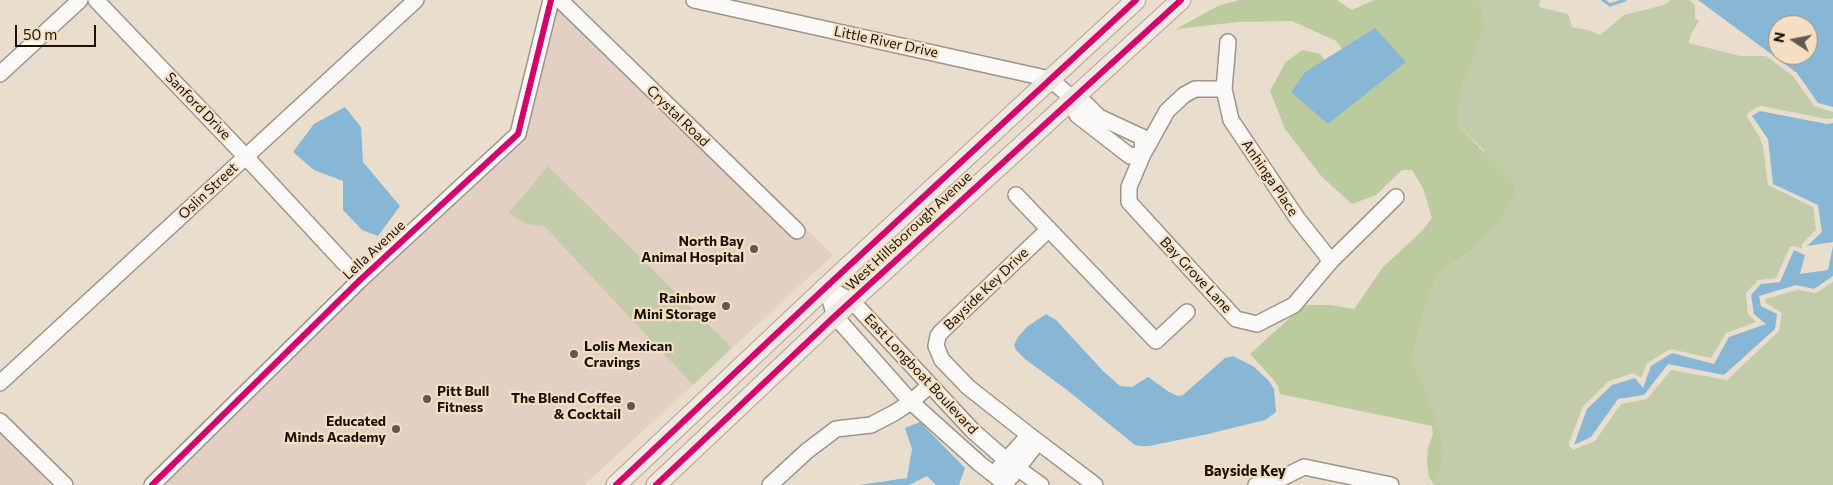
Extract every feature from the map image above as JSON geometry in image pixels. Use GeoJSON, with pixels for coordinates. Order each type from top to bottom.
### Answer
{"type":"FeatureCollection","features":[{"type":"Feature","properties":{"kind":"main road","name":"West Hillsborough Avenue"},"geometry":{"type":"LineString","coordinates":[[616,485],[826,287],[1136,0]]}},
{"type":"Feature","properties":{"kind":"main road","name":"West Hillsborough Avenue"},"geometry":{"type":"LineString","coordinates":[[656,485],[852,300],[1181,0]]}},
{"type":"Feature","properties":{"kind":"street"},"geometry":{"type":"LineString","coordinates":[[0,74],[80,0]]}},
{"type":"Feature","properties":{"kind":"street","name":"Sanford Drive"},"geometry":{"type":"LineString","coordinates":[[96,0],[246,156],[360,280]]}},
{"type":"Feature","properties":{"kind":"street","name":"Oslin Street"},"geometry":{"type":"LineString","coordinates":[[0,382],[416,0]]}},
{"type":"Feature","properties":{"kind":"street","name":"Lella Avenue"},"geometry":{"type":"LineString","coordinates":[[152,485],[360,280],[518,134],[551,0]]}},
{"type":"Feature","properties":{"kind":"street","name":"Crystal Road"},"geometry":{"type":"LineString","coordinates":[[560,0],[797,231]]}},
{"type":"Feature","properties":{"kind":"street","name":"Little River Drive"},"geometry":{"type":"LineString","coordinates":[[694,0],[1050,79],[1072,98]]}},
{"type":"Feature","properties":{"kind":"street","name":"Anhinga Place"},"geometry":{"type":"LineString","coordinates":[[1228,42],[1224,89],[1231,120],[1297,218],[1331,261]]}},
{"type":"Feature","properties":{"kind":"street"},"geometry":{"type":"LineString","coordinates":[[1143,154],[1167,111],[1184,95],[1195,89],[1224,89]]}},
{"type":"Feature","properties":{"kind":"street"},"geometry":{"type":"LineString","coordinates":[[1072,98],[1086,104],[1099,118],[1142,137],[1143,154]]}},
{"type":"Feature","properties":{"kind":"street"},"geometry":{"type":"LineString","coordinates":[[1072,98],[1077,115],[1130,156],[1143,154]]}},
{"type":"Feature","properties":{"kind":"street"},"geometry":{"type":"LineString","coordinates":[[1117,146],[1127,130]]}},
{"type":"Feature","properties":{"kind":"street","name":"Bay Grove Lane"},"geometry":{"type":"LineString","coordinates":[[1143,154],[1129,187],[1129,202],[1236,319],[1257,324],[1294,305],[1331,261],[1396,197]]}},
{"type":"Feature","properties":{"kind":"street"},"geometry":{"type":"LineString","coordinates":[[1016,195],[1156,341],[1187,312]]}},
{"type":"Feature","properties":{"kind":"street","name":"Bayside Key Drive"},"geometry":{"type":"LineString","coordinates":[[1049,229],[941,332],[936,346],[939,355],[968,387],[1095,485]]}},
{"type":"Feature","properties":{"kind":"street","name":"East Longboat Boulevard"},"geometry":{"type":"LineString","coordinates":[[826,287],[852,300],[973,431],[1012,464],[1041,485]]}},
{"type":"Feature","properties":{"kind":"street","name":"East Longboat Boulevard"},"geometry":{"type":"LineString","coordinates":[[826,287],[835,316],[912,402],[1007,484]]}},
{"type":"Feature","properties":{"kind":"street"},"geometry":{"type":"LineString","coordinates":[[770,485],[807,451],[836,429],[871,425],[894,414],[912,402],[930,385]]}},
{"type":"Feature","properties":{"kind":"street"},"geometry":{"type":"LineString","coordinates":[[0,421],[65,485]]}},
{"type":"Feature","properties":{"kind":"street"},"geometry":{"type":"LineString","coordinates":[[994,474],[1012,464],[1033,439]]}},
{"type":"Feature","properties":{"kind":"street"},"geometry":{"type":"LineString","coordinates":[[1007,484],[1012,464]]}},
{"type":"Feature","properties":{"kind":"street"},"geometry":{"type":"LineString","coordinates":[[1256,485],[1282,482],[1304,467],[1349,481],[1391,485]]}},
{"type":"Feature","properties":{"kind":"shaded area"},"geometry":{"type":"Polygon","coordinates":[[[568,0],[571,0],[833,255],[732,348],[548,166],[526,224],[544,226],[693,385],[584,485],[161,485],[365,284],[523,138],[556,4],[796,239],[806,232],[568,0]]]}},
{"type":"Feature","properties":{"kind":"shaded area"},"geometry":{"type":"Polygon","coordinates":[[[0,429],[56,485],[0,485],[0,429]]]}},
{"type":"Feature","properties":{"kind":"green space"},"geometry":{"type":"Polygon","coordinates":[[[1239,0],[1337,0],[1352,10],[1374,0],[1478,0],[1481,3],[1484,26],[1475,56],[1461,88],[1458,126],[1515,183],[1513,198],[1497,226],[1474,249],[1439,273],[1426,306],[1412,361],[1426,390],[1438,427],[1444,455],[1442,467],[1433,483],[1429,477],[1427,464],[1428,448],[1433,434],[1432,426],[1280,394],[1278,386],[1273,379],[1250,354],[1304,305],[1331,305],[1354,309],[1383,267],[1422,231],[1432,218],[1423,188],[1412,170],[1402,170],[1376,195],[1352,204],[1322,177],[1285,129],[1270,91],[1285,63],[1302,50],[1320,54],[1325,60],[1305,72],[1291,92],[1300,98],[1375,29],[1342,49],[1336,41],[1292,21],[1239,22],[1176,29],[1218,6],[1239,0]]]}},
{"type":"Feature","properties":{"kind":"green space"},"geometry":{"type":"Polygon","coordinates":[[[1478,0],[1540,0],[1539,7],[1568,14],[1572,27],[1588,30],[1600,35],[1624,15],[1664,5],[1671,0],[1689,0],[1695,5],[1695,18],[1699,21],[1691,34],[1689,43],[1740,56],[1766,56],[1768,57],[1768,65],[1778,65],[1793,76],[1814,106],[1833,112],[1833,118],[1827,119],[1761,106],[1747,114],[1763,146],[1768,185],[1813,207],[1816,230],[1802,244],[1802,249],[1794,246],[1790,247],[1776,278],[1758,280],[1746,293],[1748,314],[1756,322],[1726,333],[1711,358],[1670,349],[1647,363],[1641,378],[1634,373],[1609,381],[1583,406],[1569,446],[1573,450],[1595,441],[1621,404],[1647,399],[1671,370],[1727,380],[1779,331],[1782,313],[1766,303],[1765,299],[1797,290],[1816,293],[1833,282],[1833,485],[1434,485],[1433,483],[1442,467],[1444,455],[1412,361],[1426,306],[1439,273],[1474,249],[1484,150],[1458,126],[1461,88],[1475,56],[1481,3],[1478,0]]]}},
{"type":"Feature","properties":{"kind":"green space"},"geometry":{"type":"Polygon","coordinates":[[[548,166],[732,348],[693,385],[544,226],[526,224],[509,213],[548,166]]]}},
{"type":"Feature","properties":{"kind":"water"},"geometry":{"type":"Polygon","coordinates":[[[1698,0],[1833,0],[1833,107],[1818,103],[1797,73],[1786,65],[1818,65],[1818,15],[1768,15],[1768,52],[1698,0]]]}},
{"type":"Feature","properties":{"kind":"water"},"geometry":{"type":"Polygon","coordinates":[[[1375,28],[1406,62],[1328,124],[1291,92],[1305,72],[1375,28]]]}},
{"type":"Feature","properties":{"kind":"water"},"geometry":{"type":"Polygon","coordinates":[[[345,107],[361,127],[363,162],[400,206],[378,236],[362,230],[343,210],[343,181],[314,170],[293,152],[314,124],[345,107]]]}},
{"type":"Feature","properties":{"kind":"water"},"geometry":{"type":"Polygon","coordinates":[[[1760,111],[1827,124],[1833,123],[1833,242],[1807,246],[1822,232],[1818,205],[1773,184],[1768,139],[1752,116],[1760,111]]]}},
{"type":"Feature","properties":{"kind":"water"},"geometry":{"type":"Polygon","coordinates":[[[1833,246],[1833,276],[1814,289],[1796,285],[1759,296],[1761,306],[1777,314],[1775,329],[1724,375],[1668,364],[1644,395],[1618,399],[1591,437],[1574,445],[1587,409],[1612,385],[1635,378],[1643,388],[1651,366],[1672,353],[1714,364],[1729,337],[1766,324],[1754,314],[1751,295],[1761,284],[1780,282],[1794,250],[1805,255],[1800,274],[1828,270],[1833,246]]]}},
{"type":"Feature","properties":{"kind":"water"},"geometry":{"type":"Polygon","coordinates":[[[1046,314],[1056,320],[1103,371],[1120,386],[1132,387],[1148,377],[1169,392],[1178,396],[1183,395],[1225,358],[1233,356],[1253,366],[1269,381],[1274,389],[1276,412],[1265,420],[1208,434],[1149,446],[1135,445],[1016,350],[1014,345],[1018,337],[1028,326],[1046,314]]]}},
{"type":"Feature","properties":{"kind":"water"},"geometry":{"type":"Polygon","coordinates":[[[920,422],[965,468],[959,485],[936,485],[927,476],[909,485],[859,485],[907,478],[912,449],[905,428],[920,422]]]}},
{"type":"Feature","properties":{"kind":"waterway"},"geometry":{"type":"LineString","coordinates":[[1603,0],[1610,5],[1625,0]]}},
{"type":"Feature","properties":{"kind":"cycle path"},"geometry":{"type":"LineString","coordinates":[[152,485],[360,280],[518,134],[551,0]]}},
{"type":"Feature","properties":{"kind":"cycle path"},"geometry":{"type":"LineString","coordinates":[[616,485],[826,287],[1136,0]]}},
{"type":"Feature","properties":{"kind":"cycle path"},"geometry":{"type":"LineString","coordinates":[[656,485],[835,316],[1181,0]]}},
{"type":"Feature","properties":{"kind":"place","name":"North Bay Animal Hospital"},"geometry":{"type":"Point","coordinates":[754,249]}},
{"type":"Feature","properties":{"kind":"place","name":"Rainbow Mini Storage"},"geometry":{"type":"Point","coordinates":[726,306]}},
{"type":"Feature","properties":{"kind":"place","name":"Lolis Mexican Cravings"},"geometry":{"type":"Point","coordinates":[574,354]}},
{"type":"Feature","properties":{"kind":"place","name":"Pitt Bull Fitness"},"geometry":{"type":"Point","coordinates":[427,399]}},
{"type":"Feature","properties":{"kind":"place","name":"The Blend Coffee & Cocktail"},"geometry":{"type":"Point","coordinates":[631,406]}},
{"type":"Feature","properties":{"kind":"place","name":"Educated Minds Academy"},"geometry":{"type":"Point","coordinates":[396,429]}},
{"type":"Feature","properties":{"kind":"district","name":"Bayside Key"},"geometry":{"type":"Point","coordinates":[1245,471]}}]}
